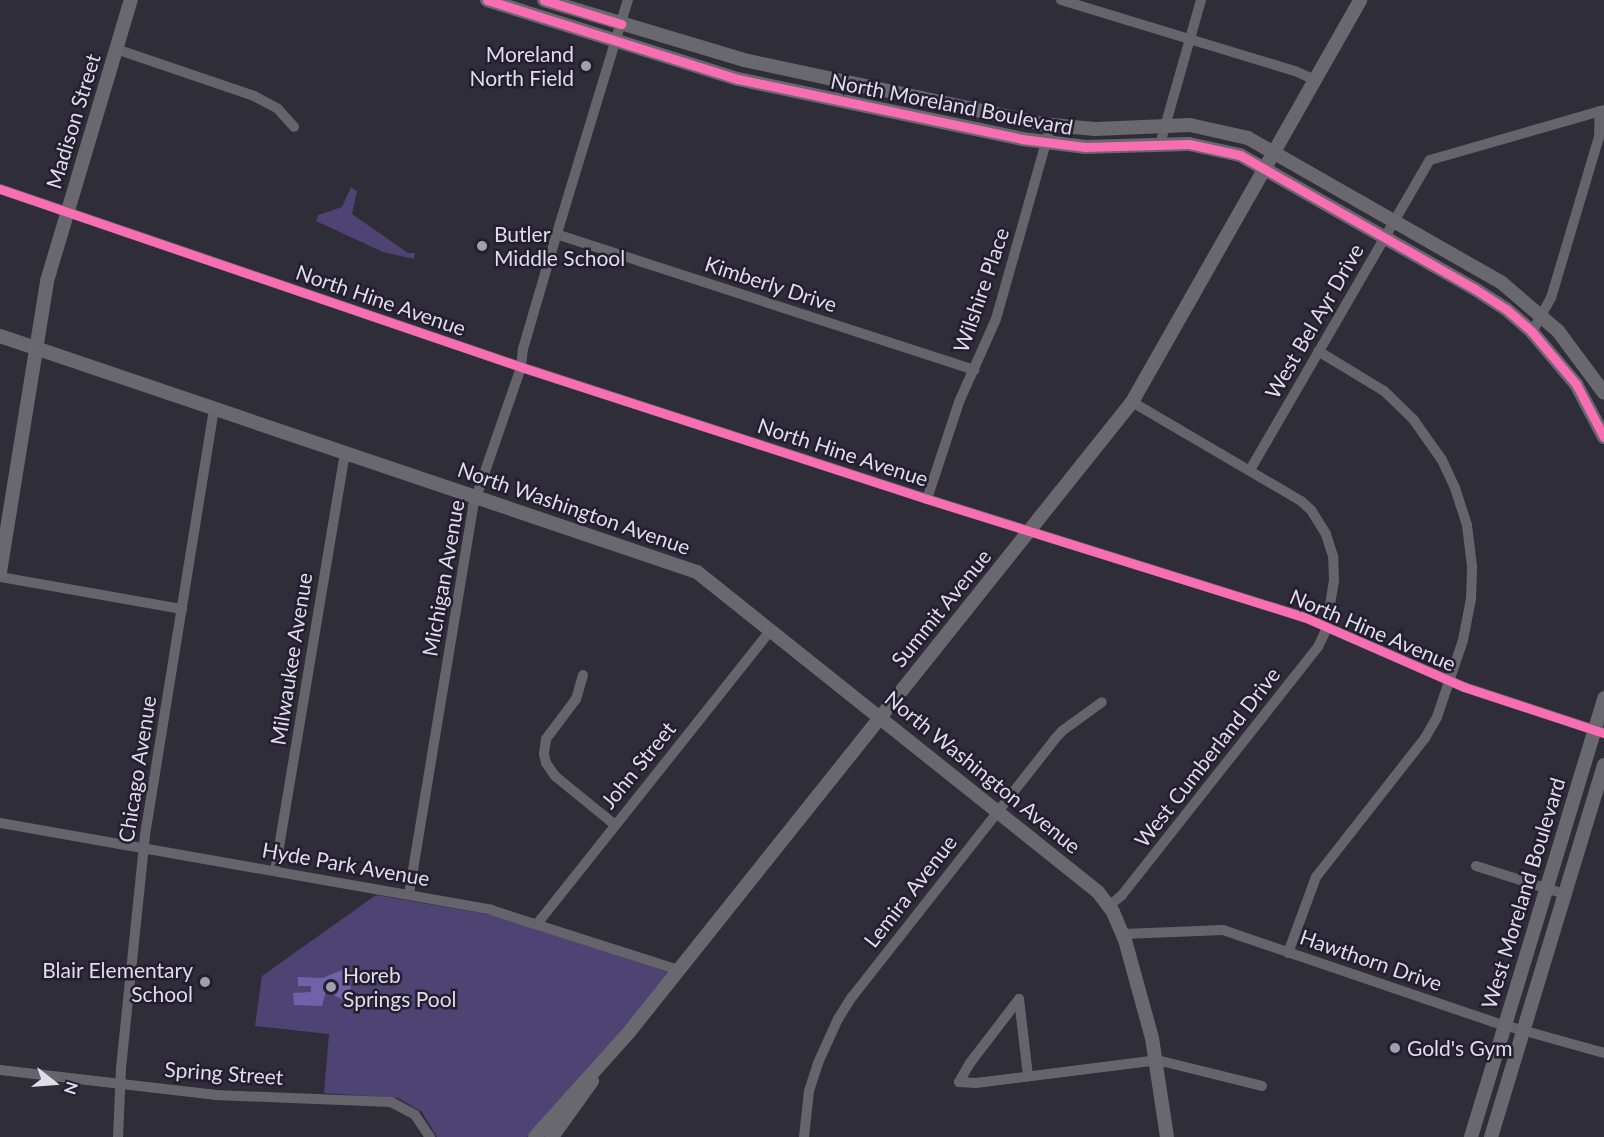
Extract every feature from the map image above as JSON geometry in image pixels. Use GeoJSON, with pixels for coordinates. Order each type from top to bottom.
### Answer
{"type":"FeatureCollection","features":[{"type":"Feature","properties":{"kind":"street","name":"Madison Street"},"geometry":{"type":"LineString","coordinates":[[0,574],[47,281],[130,0]]}},
{"type":"Feature","properties":{"kind":"street","name":"North Moreland Boulevard"},"geometry":{"type":"LineString","coordinates":[[487,0],[738,79],[1047,144],[1110,148],[1161,144],[1216,148],[1240,155],[1385,236],[1493,300],[1532,332],[1558,361],[1584,398],[1604,437]]}},
{"type":"Feature","properties":{"kind":"street","name":"North Moreland Boulevard"},"geometry":{"type":"LineString","coordinates":[[544,0],[670,40],[744,60],[1051,125],[1095,129],[1190,125],[1222,130],[1248,138],[1502,282],[1543,315],[1573,348],[1603,389]]}},
{"type":"Feature","properties":{"kind":"street","name":"Michigan Avenue"},"geometry":{"type":"LineString","coordinates":[[409,894],[476,497],[521,367],[523,349],[556,234],[628,0]]}},
{"type":"Feature","properties":{"kind":"street"},"geometry":{"type":"LineString","coordinates":[[1060,0],[1295,71],[1315,80]]}},
{"type":"Feature","properties":{"kind":"street"},"geometry":{"type":"LineString","coordinates":[[1161,144],[1164,125],[1201,0]]}},
{"type":"Feature","properties":{"kind":"street","name":"Summit Avenue"},"geometry":{"type":"LineString","coordinates":[[535,1137],[679,970],[1132,402],[1360,0]]}},
{"type":"Feature","properties":{"kind":"street"},"geometry":{"type":"LineString","coordinates":[[561,23],[566,7]]}},
{"type":"Feature","properties":{"kind":"street"},"geometry":{"type":"LineString","coordinates":[[664,57],[670,40]]}},
{"type":"Feature","properties":{"kind":"street"},"geometry":{"type":"LineString","coordinates":[[116,49],[254,96],[278,109],[294,127]]}},
{"type":"Feature","properties":{"kind":"street"},"geometry":{"type":"LineString","coordinates":[[1532,332],[1551,298],[1599,137],[1602,111]]}},
{"type":"Feature","properties":{"kind":"street","name":"West Bel Ayr Drive"},"geometry":{"type":"LineString","coordinates":[[1250,470],[1430,160],[1602,111]]}},
{"type":"Feature","properties":{"kind":"street","name":"Wilshire Place"},"geometry":{"type":"LineString","coordinates":[[927,499],[959,402],[996,319],[1051,125]]}},
{"type":"Feature","properties":{"kind":"street"},"geometry":{"type":"LineString","coordinates":[[1216,148],[1222,130]]}},
{"type":"Feature","properties":{"kind":"street"},"geometry":{"type":"LineString","coordinates":[[1316,197],[1325,180]]}},
{"type":"Feature","properties":{"kind":"street","name":"North Hine Avenue"},"geometry":{"type":"LineString","coordinates":[[0,189],[521,367],[1326,626],[1450,682],[1599,731]]}},
{"type":"Feature","properties":{"kind":"street","name":"Kimberly Drive"},"geometry":{"type":"LineString","coordinates":[[556,234],[974,370]]}},
{"type":"Feature","properties":{"kind":"street","name":"North Washington Avenue"},"geometry":{"type":"LineString","coordinates":[[0,336],[697,572],[1089,883],[1109,906],[1123,934],[1156,1060],[1167,1137]]}},
{"type":"Feature","properties":{"kind":"street"},"geometry":{"type":"LineString","coordinates":[[1288,953],[1316,877],[1428,733],[1441,710],[1466,630],[1472,579],[1467,525],[1455,488],[1429,440],[1404,410],[1371,382],[1318,351]]}},
{"type":"Feature","properties":{"kind":"street"},"geometry":{"type":"LineString","coordinates":[[1584,398],[1603,389]]}},
{"type":"Feature","properties":{"kind":"street","name":"West Cumberland Drive"},"geometry":{"type":"LineString","coordinates":[[1109,906],[1122,895],[1322,641],[1335,569],[1326,534],[1311,510],[1301,501],[1132,402]]}},
{"type":"Feature","properties":{"kind":"street","name":"Chicago Avenue"},"geometry":{"type":"LineString","coordinates":[[118,1137],[120,1084],[144,849],[214,408]]}},
{"type":"Feature","properties":{"kind":"street","name":"Milwaukee Avenue"},"geometry":{"type":"LineString","coordinates":[[275,871],[345,453]]}},
{"type":"Feature","properties":{"kind":"street"},"geometry":{"type":"LineString","coordinates":[[0,574],[182,609]]}},
{"type":"Feature","properties":{"kind":"street","name":"John Street"},"geometry":{"type":"LineString","coordinates":[[537,924],[771,630]]}},
{"type":"Feature","properties":{"kind":"street"},"geometry":{"type":"LineString","coordinates":[[584,675],[576,699],[546,740],[544,754],[546,763],[555,776],[615,825]]}},
{"type":"Feature","properties":{"kind":"street"},"geometry":{"type":"LineString","coordinates":[[1599,731],[1604,698]]}},
{"type":"Feature","properties":{"kind":"street","name":"Lemira Avenue"},"geometry":{"type":"LineString","coordinates":[[804,1137],[809,1091],[818,1063],[838,1019],[868,976],[1062,731],[1102,702]]}},
{"type":"Feature","properties":{"kind":"street","name":"West Moreland Boulevard"},"geometry":{"type":"LineString","coordinates":[[1471,1137],[1584,764],[1599,731]]}},
{"type":"Feature","properties":{"kind":"street"},"geometry":{"type":"LineString","coordinates":[[1584,764],[1603,768]]}},
{"type":"Feature","properties":{"kind":"street","name":"West Moreland Boulevard"},"geometry":{"type":"LineString","coordinates":[[1491,1137],[1603,768]]}},
{"type":"Feature","properties":{"kind":"street","name":"Hyde Park Avenue"},"geometry":{"type":"LineString","coordinates":[[0,823],[491,910],[679,970]]}},
{"type":"Feature","properties":{"kind":"street"},"geometry":{"type":"LineString","coordinates":[[1476,866],[1565,894]]}},
{"type":"Feature","properties":{"kind":"street","name":"Hawthorn Drive"},"geometry":{"type":"LineString","coordinates":[[1123,934],[1217,929],[1523,1031],[1604,1053]]}},
{"type":"Feature","properties":{"kind":"street"},"geometry":{"type":"LineString","coordinates":[[1028,1076],[1019,999],[970,1063],[959,1082],[1028,1076],[1156,1060],[1262,1086]]}},
{"type":"Feature","properties":{"kind":"street","name":"Summit Avenue"},"geometry":{"type":"LineString","coordinates":[[552,1137],[587,1090],[605,1058]]}},
{"type":"Feature","properties":{"kind":"street","name":"Spring Street"},"geometry":{"type":"LineString","coordinates":[[0,1070],[215,1095],[391,1102],[415,1115],[430,1137]]}},
{"type":"Feature","properties":{"kind":"street"},"geometry":{"type":"LineString","coordinates":[[1485,1089],[1503,1095]]}},
{"type":"Feature","properties":{"kind":"shaded area"},"geometry":{"type":"Polygon","coordinates":[[[351,187],[357,191],[352,214],[408,253],[415,253],[414,259],[383,252],[316,221],[318,215],[342,207],[351,187]]]}},
{"type":"Feature","properties":{"kind":"shaded area"},"geometry":{"type":"Polygon","coordinates":[[[376,895],[492,915],[668,972],[627,1026],[527,1137],[437,1137],[422,1112],[398,1098],[324,1093],[329,1034],[255,1026],[262,976],[376,895]]]}},
{"type":"Feature","properties":{"kind":"shaded area","name":"Horeb Springs Pool"},"geometry":{"type":"Polygon","coordinates":[[[344,969],[351,988],[347,1002],[326,991],[322,1006],[294,1005],[293,993],[311,992],[311,986],[298,986],[298,977],[323,978],[344,969]]]}},
{"type":"Feature","properties":{"kind":"cycle path"},"geometry":{"type":"LineString","coordinates":[[487,0],[738,79],[1022,139],[1085,147],[1189,144],[1240,155],[1506,309],[1532,332],[1576,384],[1604,437]]}},
{"type":"Feature","properties":{"kind":"cycle path"},"geometry":{"type":"LineString","coordinates":[[544,0],[621,24]]}},
{"type":"Feature","properties":{"kind":"cycle path"},"geometry":{"type":"LineString","coordinates":[[0,189],[521,367],[927,499],[1304,617],[1464,687],[1604,733]]}},
{"type":"Feature","properties":{"kind":"place","name":"Moreland North Field"},"geometry":{"type":"Point","coordinates":[586,66]}},
{"type":"Feature","properties":{"kind":"place","name":"Butler Middle School"},"geometry":{"type":"Point","coordinates":[482,246]}},
{"type":"Feature","properties":{"kind":"place","name":"Blair Elementary School"},"geometry":{"type":"Point","coordinates":[205,982]}},
{"type":"Feature","properties":{"kind":"place","name":"Horeb Springs Pool"},"geometry":{"type":"Point","coordinates":[331,987]}},
{"type":"Feature","properties":{"kind":"place","name":"Gold's Gym"},"geometry":{"type":"Point","coordinates":[1395,1048]}}]}
